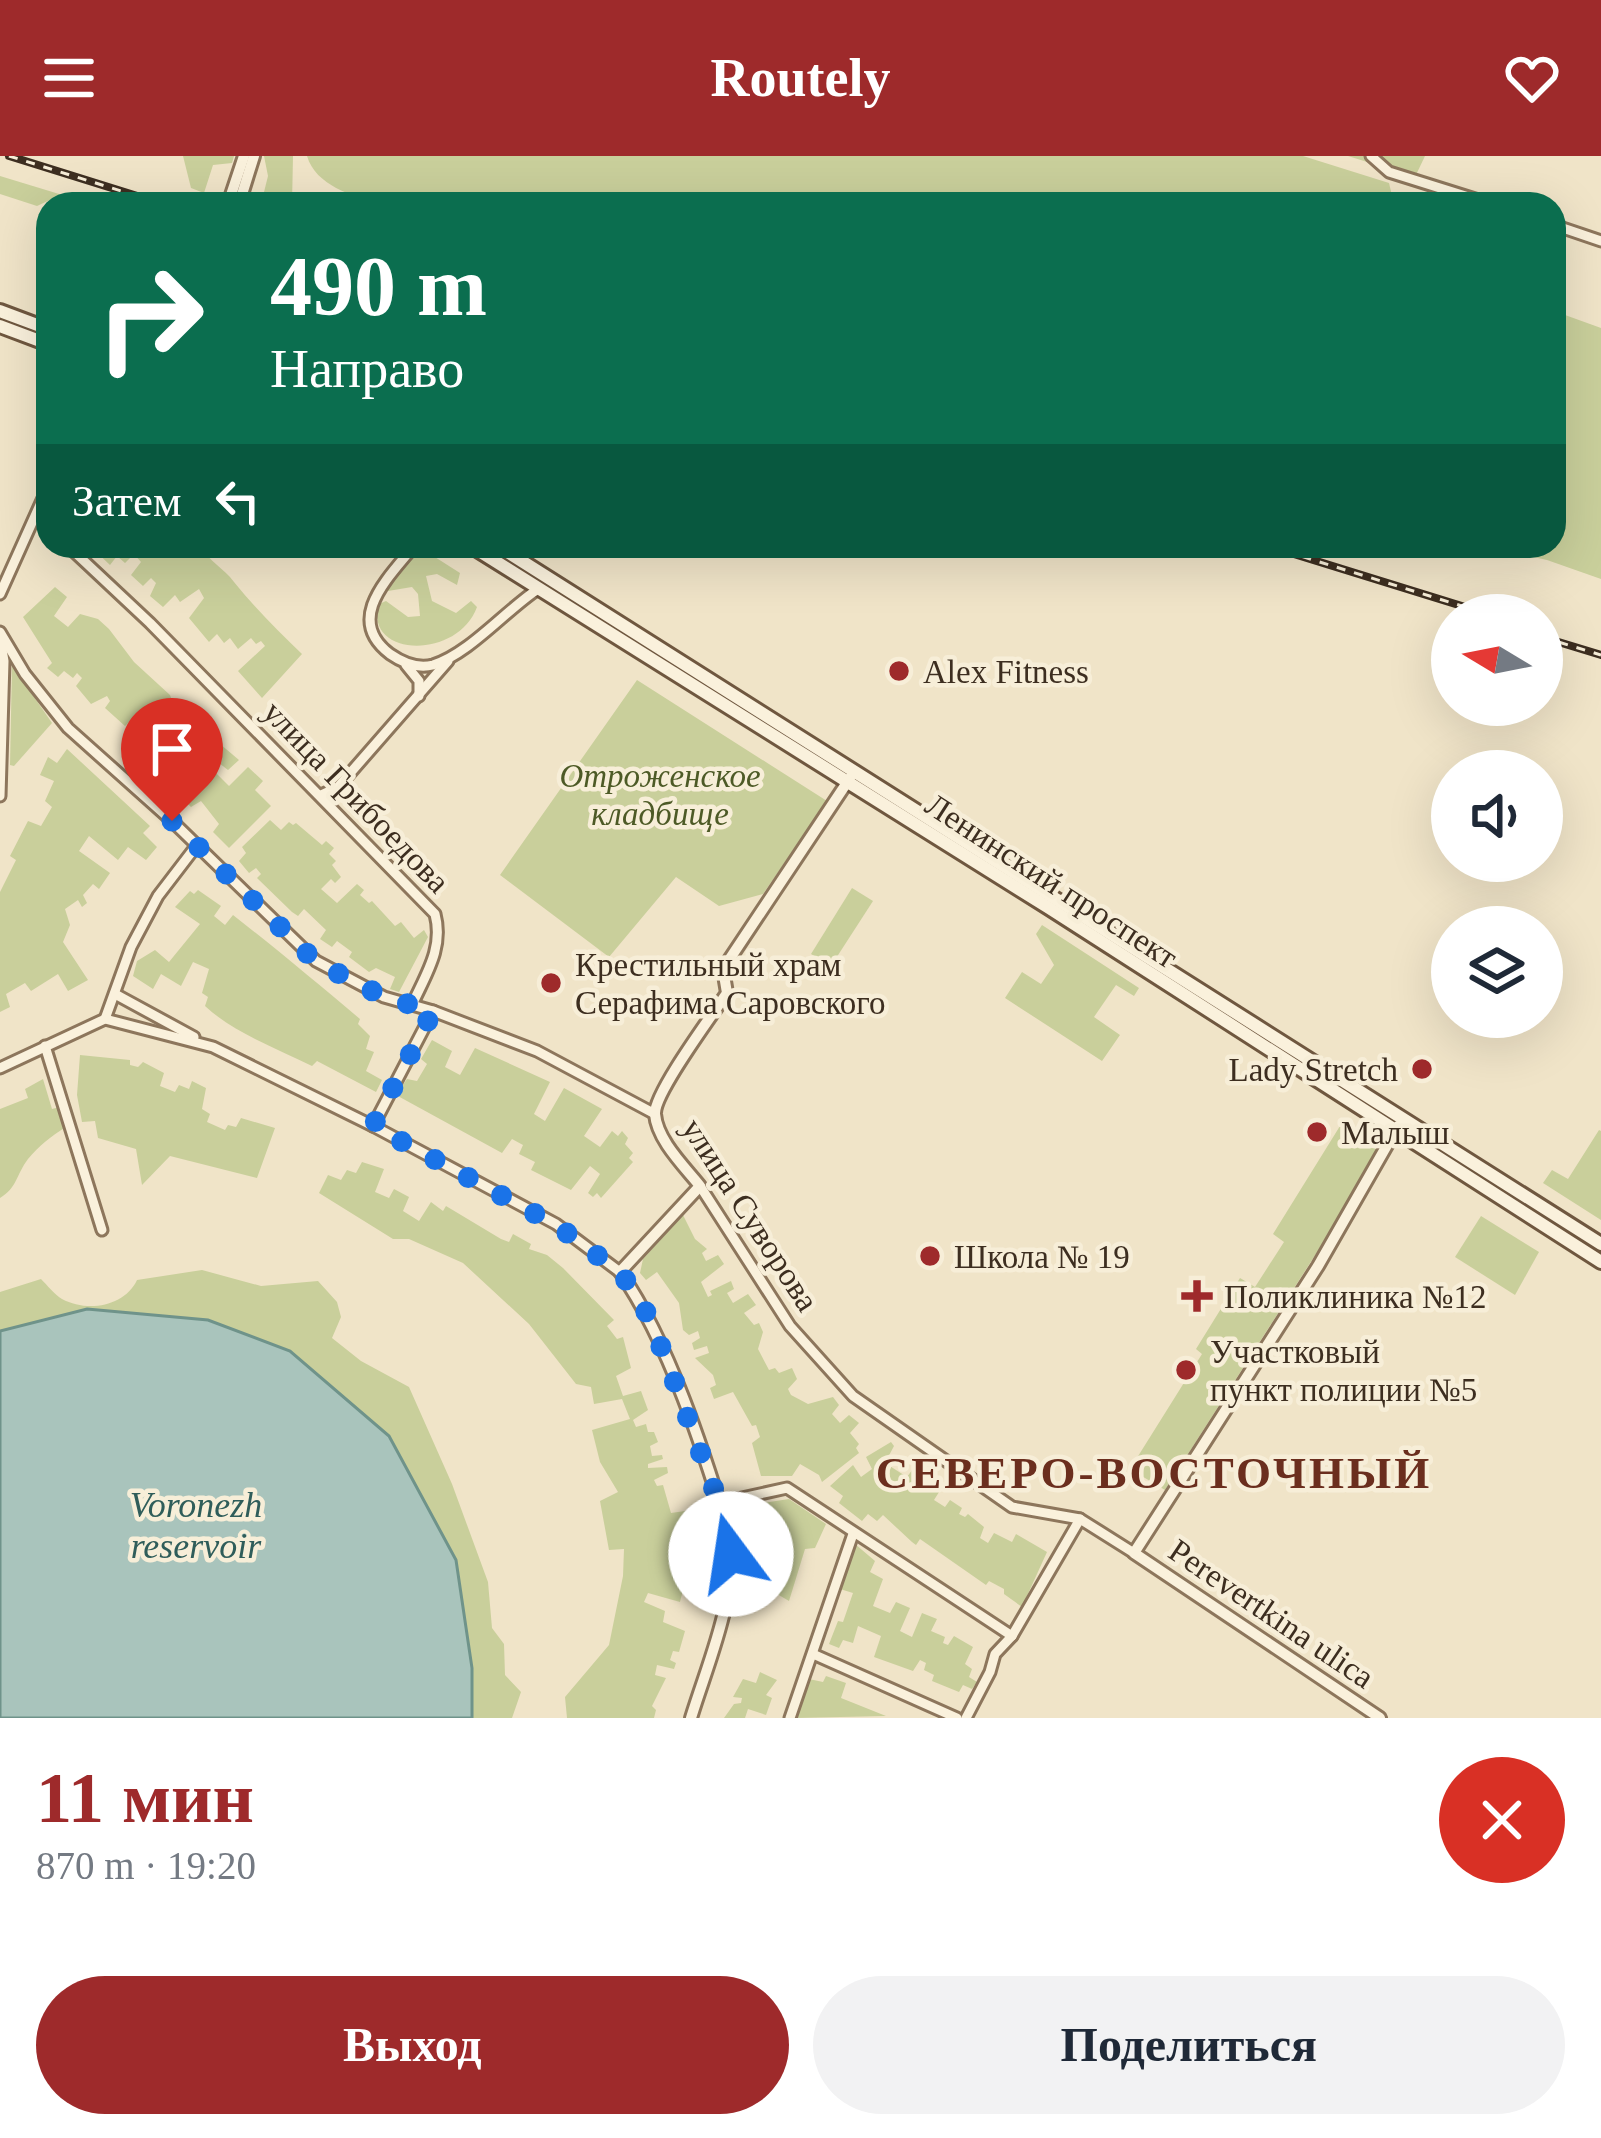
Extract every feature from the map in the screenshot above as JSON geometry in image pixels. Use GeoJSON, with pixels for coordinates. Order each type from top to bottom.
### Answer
{"type":"FeatureCollection","features":[{"type":"Feature","properties":{"kind":"main road"},"geometry":{"type":"LineString","coordinates":[[0,310],[36,324]]}},
{"type":"Feature","properties":{"kind":"main road"},"geometry":{"type":"LineString","coordinates":[[0,326],[36,340]]}},
{"type":"Feature","properties":{"kind":"main road","name":"Ленинский проспект"},"geometry":{"type":"LineString","coordinates":[[490,558],[851,776]]}},
{"type":"Feature","properties":{"kind":"main road","name":"Ленинский проспект"},"geometry":{"type":"LineString","coordinates":[[517,558],[1399,1124],[1601,1244]]}},
{"type":"Feature","properties":{"kind":"main road"},"geometry":{"type":"LineString","coordinates":[[538,589],[544,581],[570,591]]}},
{"type":"Feature","properties":{"kind":"main road","name":"Ленинский проспект"},"geometry":{"type":"LineString","coordinates":[[1399,1124],[1601,1262]]}},
{"type":"Feature","properties":{"kind":"street"},"geometry":{"type":"LineString","coordinates":[[232,192],[244,156]]}},
{"type":"Feature","properties":{"kind":"street"},"geometry":{"type":"LineString","coordinates":[[243,192],[254,156]]}},
{"type":"Feature","properties":{"kind":"street"},"geometry":{"type":"LineString","coordinates":[[1372,156],[1389,172],[1456,192]]}},
{"type":"Feature","properties":{"kind":"street"},"geometry":{"type":"LineString","coordinates":[[1566,229],[1601,241]]}},
{"type":"Feature","properties":{"kind":"street"},"geometry":{"type":"LineString","coordinates":[[0,594],[35,515]]}},
{"type":"Feature","properties":{"kind":"street","name":"улица Грибоедова"},"geometry":{"type":"LineString","coordinates":[[80,558],[435,914],[439,947],[412,1005]]}},
{"type":"Feature","properties":{"kind":"street"},"geometry":{"type":"LineString","coordinates":[[404,558],[381,586],[368,614],[374,636],[419,681],[419,697]]}},
{"type":"Feature","properties":{"kind":"street"},"geometry":{"type":"LineString","coordinates":[[321,795],[338,788],[451,657],[538,589]]}},
{"type":"Feature","properties":{"kind":"street"},"geometry":{"type":"LineString","coordinates":[[0,635],[4,661],[0,796]]}},
{"type":"Feature","properties":{"kind":"street","name":"улица Суворова"},"geometry":{"type":"LineString","coordinates":[[0,635],[68,728],[316,962],[357,986],[537,1051],[655,1114],[665,1141],[700,1186],[790,1326],[853,1396],[1012,1507],[1080,1520],[1134,1553]]}},
{"type":"Feature","properties":{"kind":"street"},"geometry":{"type":"LineString","coordinates":[[404,662],[424,666],[451,657]]}},
{"type":"Feature","properties":{"kind":"street"},"geometry":{"type":"LineString","coordinates":[[655,1114],[661,1094],[727,992],[723,969],[851,776]]}},
{"type":"Feature","properties":{"kind":"street"},"geometry":{"type":"LineString","coordinates":[[105,1019],[131,947],[158,896],[197,845]]}},
{"type":"Feature","properties":{"kind":"street"},"geometry":{"type":"LineString","coordinates":[[115,994],[556,1225],[620,1272],[642,1303],[665,1356],[729,1534],[731,1575],[691,1718]]}},
{"type":"Feature","properties":{"kind":"street"},"geometry":{"type":"LineString","coordinates":[[373,1126],[433,1011]]}},
{"type":"Feature","properties":{"kind":"street"},"geometry":{"type":"LineString","coordinates":[[0,1068],[105,1019],[213,1047]]}},
{"type":"Feature","properties":{"kind":"street"},"geometry":{"type":"LineString","coordinates":[[45,1046],[102,1230]]}},
{"type":"Feature","properties":{"kind":"street"},"geometry":{"type":"LineString","coordinates":[[1134,1553],[1318,1266],[1399,1124]]}},
{"type":"Feature","properties":{"kind":"street"},"geometry":{"type":"LineString","coordinates":[[620,1272],[700,1186]]}},
{"type":"Feature","properties":{"kind":"street"},"geometry":{"type":"LineString","coordinates":[[719,1503],[787,1488],[1012,1636]]}},
{"type":"Feature","properties":{"kind":"street"},"geometry":{"type":"LineString","coordinates":[[813,1654],[962,1718],[990,1672],[995,1654],[1012,1636],[1080,1520]]}},
{"type":"Feature","properties":{"kind":"street"},"geometry":{"type":"LineString","coordinates":[[790,1718],[853,1534]]}},
{"type":"Feature","properties":{"kind":"street","name":"Perevertkina ulica"},"geometry":{"type":"LineString","coordinates":[[1134,1553],[1380,1718]]}},
{"type":"Feature","properties":{"kind":"green space"},"geometry":{"type":"Polygon","coordinates":[[[183,156],[234,156],[232,163],[213,165],[204,192],[191,188],[183,156]]]}},
{"type":"Feature","properties":{"kind":"green space"},"geometry":{"type":"Polygon","coordinates":[[[264,156],[293,156],[292,192],[264,192],[268,176],[264,156]]]}},
{"type":"Feature","properties":{"kind":"green space"},"geometry":{"type":"Polygon","coordinates":[[[307,156],[1303,156],[1389,183],[1391,192],[344,192],[312,166],[307,156]]]}},
{"type":"Feature","properties":{"kind":"green space"},"geometry":{"type":"Polygon","coordinates":[[[1348,156],[1425,156],[1415,177],[1348,156]]]}},
{"type":"Feature","properties":{"kind":"green space"},"geometry":{"type":"Polygon","coordinates":[[[0,176],[53,192],[36,192],[36,206],[0,194],[0,176]]]}},
{"type":"Feature","properties":{"kind":"green space"},"geometry":{"type":"Polygon","coordinates":[[[1566,315],[1601,328],[1601,579],[1538,558],[1566,558],[1566,315]]]}},
{"type":"Feature","properties":{"kind":"green space"},"geometry":{"type":"Polygon","coordinates":[[[138,558],[210,558],[302,654],[262,698],[238,671],[265,646],[261,641],[256,644],[251,638],[238,649],[230,638],[224,643],[217,634],[209,642],[189,618],[204,598],[199,589],[180,602],[175,595],[163,607],[150,596],[156,583],[151,578],[143,586],[131,575],[141,562],[138,558]]]}},
{"type":"Feature","properties":{"kind":"green space"},"geometry":{"type":"Polygon","coordinates":[[[408,558],[436,558],[460,573],[457,585],[437,574],[426,576],[432,601],[456,613],[471,601],[477,607],[451,637],[414,646],[385,634],[378,622],[379,604],[386,601],[408,617],[420,616],[418,594],[412,587],[388,591],[408,558]]]}},
{"type":"Feature","properties":{"kind":"green space"},"geometry":{"type":"Polygon","coordinates":[[[55,587],[67,597],[54,616],[68,627],[80,614],[98,619],[170,695],[182,717],[178,723],[204,746],[213,738],[239,760],[228,770],[219,763],[212,769],[229,786],[248,767],[263,781],[255,790],[271,806],[229,848],[213,832],[219,824],[201,801],[191,807],[177,793],[187,781],[172,767],[176,761],[172,757],[163,766],[157,760],[164,753],[151,743],[155,737],[147,730],[137,738],[131,733],[136,725],[130,721],[125,726],[105,708],[110,701],[107,696],[91,704],[76,686],[82,678],[77,673],[73,678],[64,671],[58,677],[47,668],[52,663],[23,617],[55,587]]]}},
{"type":"Feature","properties":{"kind":"green space"},"geometry":{"type":"Polygon","coordinates":[[[12,665],[52,723],[14,766],[10,765],[12,665]]]}},
{"type":"Feature","properties":{"kind":"green space","name":"Отроженское кладбище"},"geometry":{"type":"Polygon","coordinates":[[[637,680],[827,801],[763,894],[719,906],[676,877],[609,957],[500,875],[637,680]]]}},
{"type":"Feature","properties":{"kind":"green space"},"geometry":{"type":"Polygon","coordinates":[[[67,749],[150,826],[143,833],[157,847],[146,860],[128,847],[118,860],[89,836],[79,851],[110,873],[99,889],[93,884],[83,895],[87,903],[82,907],[78,900],[65,909],[70,925],[63,942],[88,980],[68,991],[58,974],[31,991],[25,983],[6,994],[10,1007],[0,1012],[0,892],[16,860],[10,856],[28,821],[41,826],[52,807],[45,801],[54,781],[40,775],[48,757],[57,763],[67,749]]]}},
{"type":"Feature","properties":{"kind":"green space"},"geometry":{"type":"Polygon","coordinates":[[[270,820],[281,830],[289,822],[296,823],[322,845],[326,841],[334,848],[329,854],[341,877],[321,889],[337,903],[357,884],[364,890],[360,895],[395,926],[401,922],[414,938],[424,930],[428,937],[399,992],[390,989],[395,977],[376,968],[369,972],[337,941],[332,947],[320,939],[326,930],[304,909],[298,916],[292,912],[257,878],[261,874],[256,868],[249,873],[239,861],[246,853],[242,847],[270,820]]]}},
{"type":"Feature","properties":{"kind":"green space"},"geometry":{"type":"Polygon","coordinates":[[[852,888],[873,901],[831,966],[811,954],[852,888]]]}},
{"type":"Feature","properties":{"kind":"green space"},"geometry":{"type":"Polygon","coordinates":[[[198,890],[221,906],[214,916],[225,925],[233,915],[360,1019],[358,1024],[370,1036],[366,1049],[374,1052],[366,1071],[382,1080],[376,1092],[317,1061],[312,1066],[216,1016],[205,1006],[208,997],[202,993],[209,969],[193,962],[181,986],[161,974],[153,989],[133,976],[137,961],[155,950],[169,962],[200,924],[175,907],[190,891],[198,890]]]}},
{"type":"Feature","properties":{"kind":"green space"},"geometry":{"type":"Polygon","coordinates":[[[1042,925],[1139,988],[1134,996],[1116,985],[1094,1017],[1120,1035],[1102,1061],[1005,998],[1022,972],[1041,984],[1054,965],[1036,934],[1042,925]]]}},
{"type":"Feature","properties":{"kind":"green space"},"geometry":{"type":"Polygon","coordinates":[[[432,1040],[452,1051],[445,1067],[460,1075],[475,1048],[550,1082],[534,1114],[545,1121],[564,1088],[602,1109],[584,1136],[600,1147],[612,1131],[618,1136],[622,1131],[633,1162],[601,1198],[597,1193],[593,1197],[588,1193],[600,1174],[590,1166],[571,1190],[531,1170],[535,1162],[519,1154],[523,1145],[512,1139],[502,1153],[396,1095],[407,1079],[417,1081],[427,1064],[421,1059],[432,1040]]]}},
{"type":"Feature","properties":{"kind":"green space"},"geometry":{"type":"Polygon","coordinates":[[[80,1055],[130,1060],[130,1065],[138,1067],[143,1062],[164,1073],[160,1086],[175,1092],[179,1085],[189,1089],[192,1081],[206,1088],[202,1109],[210,1114],[207,1122],[225,1130],[228,1125],[236,1127],[241,1118],[275,1128],[257,1178],[170,1156],[142,1185],[136,1149],[98,1138],[95,1121],[82,1122],[77,1095],[80,1055]]]}},
{"type":"Feature","properties":{"kind":"green space"},"geometry":{"type":"Polygon","coordinates":[[[43,1079],[52,1109],[60,1107],[66,1127],[32,1154],[0,1198],[0,1109],[28,1098],[25,1089],[43,1079]]]}},
{"type":"Feature","properties":{"kind":"green space"},"geometry":{"type":"Polygon","coordinates":[[[1340,1126],[1381,1152],[1165,1490],[1130,1469],[1202,1354],[1196,1349],[1240,1278],[1255,1287],[1284,1242],[1273,1234],[1340,1126]]]}},
{"type":"Feature","properties":{"kind":"green space"},"geometry":{"type":"Polygon","coordinates":[[[1599,1130],[1601,1220],[1543,1183],[1552,1170],[1568,1179],[1599,1130]]]}},
{"type":"Feature","properties":{"kind":"green space"},"geometry":{"type":"Polygon","coordinates":[[[362,1162],[384,1169],[375,1192],[389,1198],[394,1189],[409,1197],[403,1211],[419,1221],[431,1202],[501,1239],[509,1242],[513,1234],[531,1244],[529,1249],[563,1268],[614,1320],[607,1326],[617,1339],[623,1337],[631,1368],[616,1376],[623,1396],[641,1391],[648,1410],[633,1420],[636,1427],[646,1424],[648,1432],[654,1432],[658,1442],[650,1446],[652,1456],[663,1459],[648,1468],[667,1467],[668,1473],[654,1480],[657,1486],[663,1485],[671,1513],[685,1511],[691,1542],[669,1542],[669,1556],[695,1563],[679,1581],[684,1586],[680,1602],[648,1593],[644,1602],[665,1611],[663,1622],[685,1631],[679,1652],[673,1651],[670,1660],[676,1663],[674,1669],[657,1665],[655,1675],[666,1678],[652,1706],[654,1718],[567,1718],[565,1697],[609,1645],[623,1576],[624,1549],[609,1550],[600,1501],[618,1492],[600,1462],[592,1430],[630,1419],[622,1399],[594,1404],[591,1387],[576,1384],[529,1324],[463,1263],[409,1239],[393,1239],[319,1193],[328,1175],[341,1180],[347,1170],[356,1173],[362,1162]]]}},
{"type":"Feature","properties":{"kind":"green space"},"geometry":{"type":"Polygon","coordinates":[[[683,1215],[695,1239],[707,1249],[702,1253],[706,1261],[718,1255],[724,1264],[701,1282],[708,1297],[710,1291],[731,1281],[734,1289],[727,1293],[733,1303],[748,1294],[756,1305],[744,1313],[763,1332],[758,1349],[769,1370],[775,1368],[779,1373],[792,1368],[797,1379],[788,1389],[791,1395],[808,1404],[833,1397],[839,1405],[832,1414],[840,1423],[849,1415],[859,1423],[850,1433],[859,1444],[859,1453],[822,1482],[800,1464],[792,1476],[761,1476],[752,1443],[760,1437],[756,1425],[752,1426],[733,1392],[714,1399],[713,1375],[695,1358],[709,1353],[707,1346],[694,1350],[698,1331],[689,1335],[683,1330],[679,1303],[657,1272],[646,1280],[640,1273],[643,1259],[683,1215]]]}},
{"type":"Feature","properties":{"kind":"green space"},"geometry":{"type":"Polygon","coordinates":[[[1481,1216],[1539,1252],[1515,1295],[1455,1257],[1481,1216]]]}},
{"type":"Feature","properties":{"kind":"green space"},"geometry":{"type":"Polygon","coordinates":[[[202,1270],[261,1286],[318,1281],[337,1302],[341,1317],[332,1338],[361,1361],[409,1387],[488,1582],[492,1628],[504,1644],[505,1675],[521,1692],[512,1718],[472,1718],[472,1668],[87,1309],[0,1331],[0,1292],[41,1279],[62,1299],[94,1306],[124,1296],[137,1280],[202,1270]]]}},
{"type":"Feature","properties":{"kind":"green space"},"geometry":{"type":"Polygon","coordinates":[[[891,1442],[894,1446],[885,1463],[907,1477],[918,1462],[928,1469],[920,1480],[941,1489],[934,1500],[945,1507],[950,1500],[962,1508],[959,1514],[968,1514],[984,1527],[980,1538],[988,1543],[994,1533],[1012,1542],[1016,1534],[1047,1552],[1022,1607],[1004,1589],[989,1581],[986,1585],[920,1539],[916,1545],[883,1515],[877,1521],[868,1514],[862,1521],[839,1503],[843,1496],[830,1486],[853,1465],[861,1477],[872,1469],[866,1457],[891,1442]]]}},
{"type":"Feature","properties":{"kind":"green space"},"geometry":{"type":"Polygon","coordinates":[[[789,1499],[826,1524],[815,1548],[805,1549],[789,1601],[772,1591],[768,1532],[761,1533],[759,1523],[766,1518],[763,1503],[789,1499]]]}},
{"type":"Feature","properties":{"kind":"green space"},"geometry":{"type":"Polygon","coordinates":[[[855,1544],[875,1561],[870,1572],[883,1579],[873,1606],[890,1613],[896,1602],[910,1608],[900,1631],[912,1637],[922,1613],[937,1619],[931,1631],[945,1637],[943,1643],[948,1645],[954,1636],[973,1647],[965,1664],[972,1669],[969,1677],[977,1682],[972,1689],[963,1685],[959,1692],[932,1681],[934,1675],[924,1670],[926,1663],[920,1660],[913,1671],[874,1657],[881,1636],[858,1626],[853,1643],[843,1640],[839,1648],[829,1644],[853,1593],[840,1589],[855,1544]]]}},
{"type":"Feature","properties":{"kind":"green space"},"geometry":{"type":"Polygon","coordinates":[[[760,1672],[777,1680],[766,1695],[772,1698],[766,1715],[748,1709],[745,1718],[724,1718],[734,1704],[741,1703],[742,1698],[733,1697],[743,1679],[756,1683],[760,1672]]]}},
{"type":"Feature","properties":{"kind":"green space"},"geometry":{"type":"Polygon","coordinates":[[[826,1676],[846,1683],[841,1698],[886,1716],[795,1718],[809,1679],[823,1682],[826,1676]]]}},
{"type":"Feature","properties":{"kind":"water","name":"Voronezh reservoir"},"geometry":{"type":"Polygon","coordinates":[[[87,1309],[208,1320],[290,1351],[389,1436],[456,1560],[472,1668],[472,1718],[0,1718],[0,1331],[87,1309]]]}},
{"type":"Feature","properties":{"kind":"railway"},"geometry":{"type":"LineString","coordinates":[[9,156],[124,192]]}},
{"type":"Feature","properties":{"kind":"railway"},"geometry":{"type":"LineString","coordinates":[[1307,558],[1431,596]]}},
{"type":"Feature","properties":{"kind":"railway"},"geometry":{"type":"LineString","coordinates":[[1563,643],[1601,655]]}},
{"type":"Feature","properties":{"kind":"place","name":"Alex Fitness"},"geometry":{"type":"Point","coordinates":[899,671]}},
{"type":"Feature","properties":{"kind":"place","name":"Крестильный храм Серафима Саровского"},"geometry":{"type":"Point","coordinates":[551,983]}},
{"type":"Feature","properties":{"kind":"place","name":"Lady Stretch"},"geometry":{"type":"Point","coordinates":[1422,1069]}},
{"type":"Feature","properties":{"kind":"place","name":"Малыш"},"geometry":{"type":"Point","coordinates":[1317,1132]}},
{"type":"Feature","properties":{"kind":"place","name":"Школа № 19"},"geometry":{"type":"Point","coordinates":[930,1256]}},
{"type":"Feature","properties":{"kind":"place","name":"Поликлиника №12"},"geometry":{"type":"Point","coordinates":[1197,1296]}},
{"type":"Feature","properties":{"kind":"place","name":"Участковый пункт полиции №5"},"geometry":{"type":"Point","coordinates":[1186,1370]}},
{"type":"Feature","properties":{"kind":"district","name":"СЕВЕРО-ВОСТОЧНЫЙ"},"geometry":{"type":"Point","coordinates":[1154,1472]}},
{"type":"Feature","properties":{"kind":"route"},"geometry":{"type":"LineString","coordinates":[[172,821],[316,962],[357,986],[433,1011],[373,1126],[556,1225],[620,1272],[642,1303],[665,1356],[719,1503],[731,1554]]}}]}
